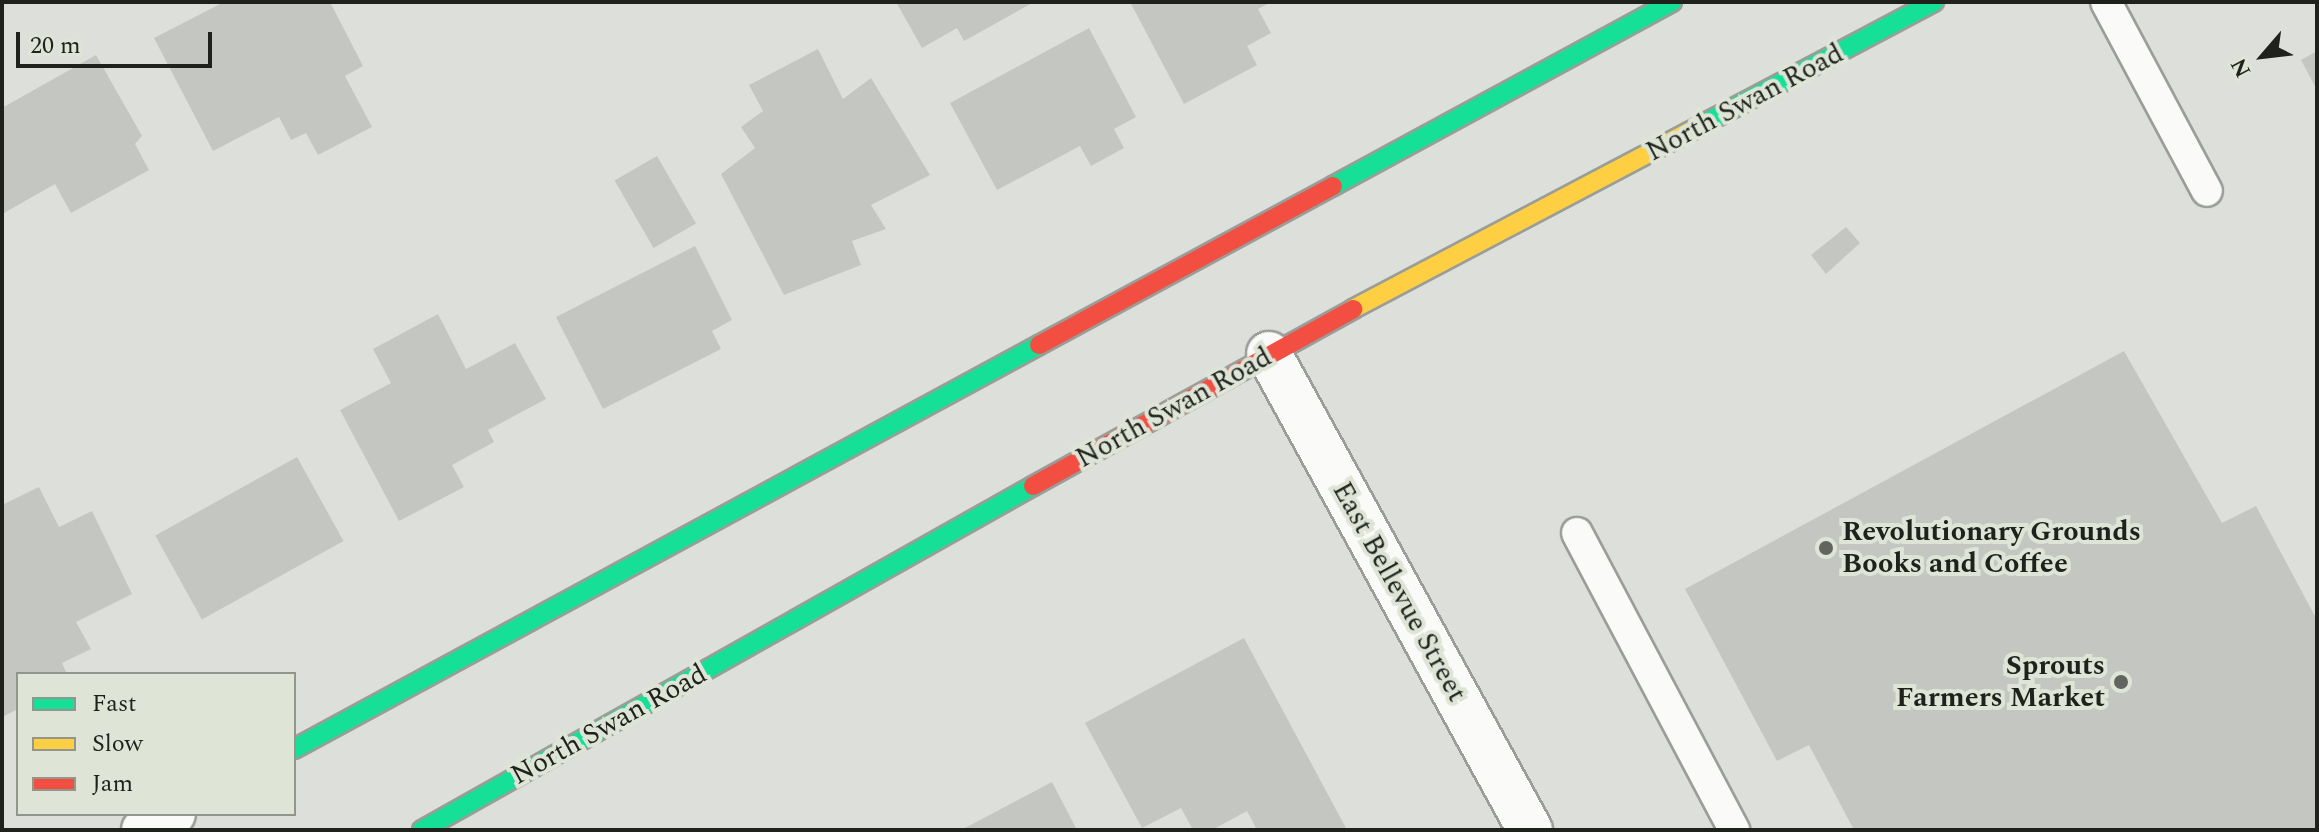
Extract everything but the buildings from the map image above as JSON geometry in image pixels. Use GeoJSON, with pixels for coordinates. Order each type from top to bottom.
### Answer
{"type":"FeatureCollection","features":[{"type":"Feature","properties":{"kind":"main road"},"geometry":{"type":"LineString","coordinates":[[296,748],[1672,2]]}},
{"type":"Feature","properties":{"kind":"main road","name":"North Swan Road"},"geometry":{"type":"LineString","coordinates":[[422,830],[1269,354],[1934,2]]}},
{"type":"Feature","properties":{"kind":"street","name":"East Bellevue Street"},"geometry":{"type":"LineString","coordinates":[[1269,354],[1530,830]]}},
{"type":"Feature","properties":{"kind":"street"},"geometry":{"type":"LineString","coordinates":[[144,830],[169,816]]}},
{"type":"Feature","properties":{"kind":"lane"},"geometry":{"type":"LineString","coordinates":[[2106,2],[2207,191]]}},
{"type":"Feature","properties":{"kind":"lane"},"geometry":{"type":"LineString","coordinates":[[1577,533],[1734,830]]}},
{"type":"Feature","properties":{"kind":"traffic: fast"},"geometry":{"type":"LineString","coordinates":[[1333,186],[1672,2]]}},
{"type":"Feature","properties":{"kind":"traffic: fast"},"geometry":{"type":"LineString","coordinates":[[1707,122],[1934,2]]}},
{"type":"Feature","properties":{"kind":"traffic: fast"},"geometry":{"type":"LineString","coordinates":[[296,748],[1039,345]]}},
{"type":"Feature","properties":{"kind":"traffic: fast"},"geometry":{"type":"LineString","coordinates":[[422,830],[1033,486]]}},
{"type":"Feature","properties":{"kind":"traffic: slow"},"geometry":{"type":"LineString","coordinates":[[1353,309],[1707,122]]}},
{"type":"Feature","properties":{"kind":"traffic: jam"},"geometry":{"type":"LineString","coordinates":[[1039,345],[1333,186]]}},
{"type":"Feature","properties":{"kind":"traffic: jam"},"geometry":{"type":"LineString","coordinates":[[1033,486],[1353,309]]}},
{"type":"Feature","properties":{"kind":"place","name":"Revolutionary Grounds Books and Coffee"},"geometry":{"type":"Point","coordinates":[1826,548]}},
{"type":"Feature","properties":{"kind":"place","name":"Sprouts Farmers Market"},"geometry":{"type":"Point","coordinates":[2121,682]}}]}
